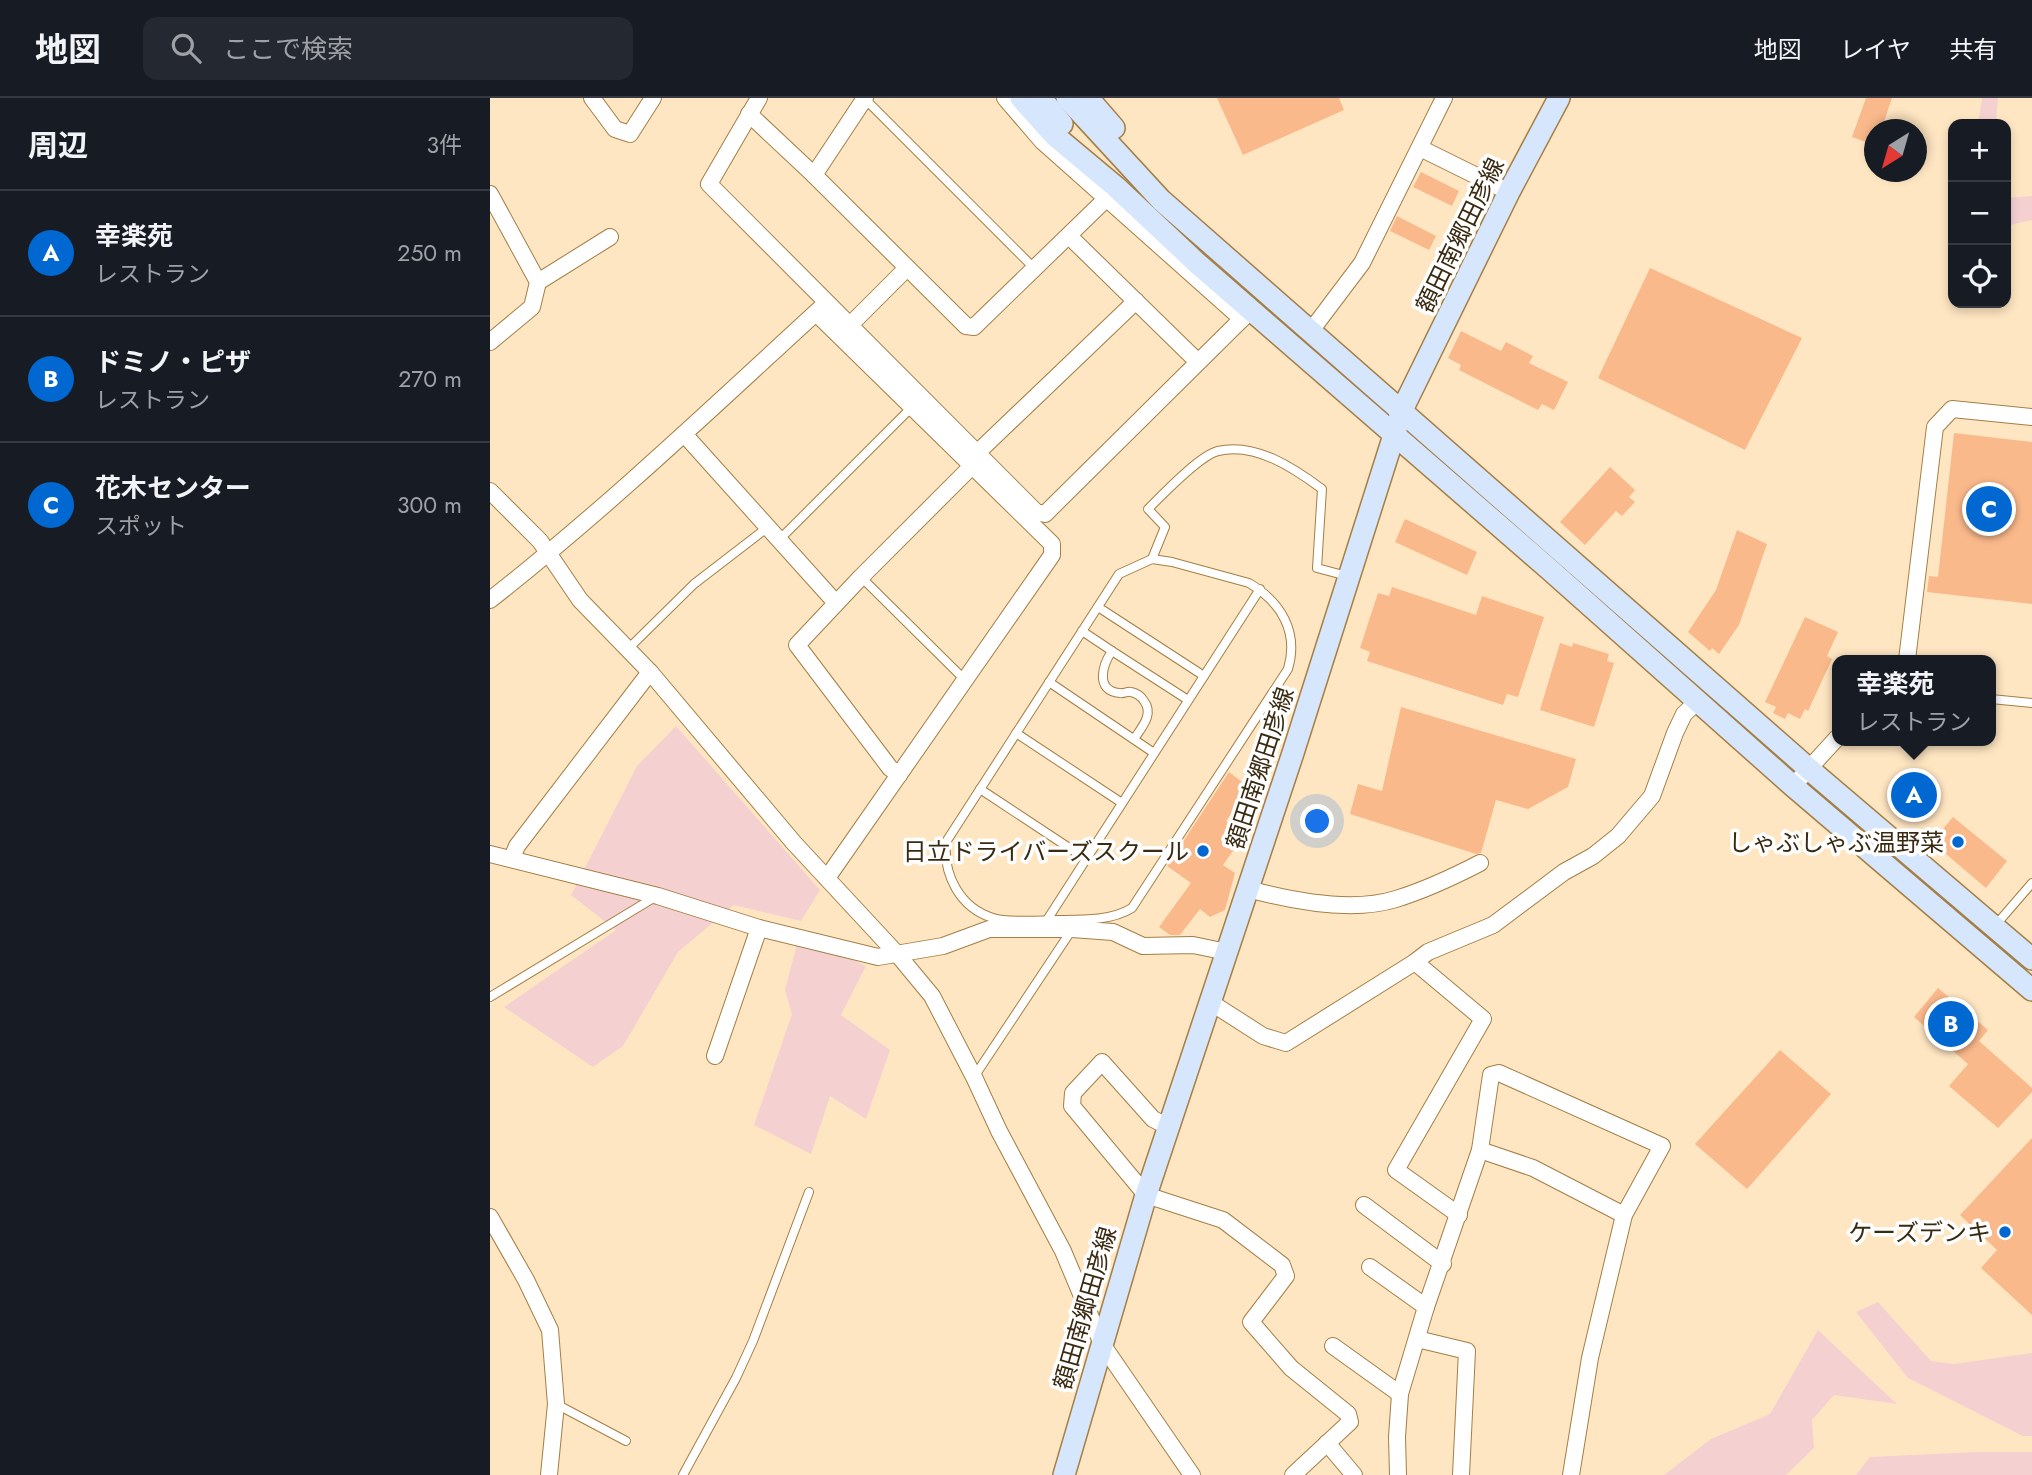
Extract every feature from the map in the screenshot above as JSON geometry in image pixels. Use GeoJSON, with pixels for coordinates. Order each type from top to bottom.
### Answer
{"type":"FeatureCollection","features":[{"type":"Feature","properties":{"kind":"street"},"geometry":{"type":"LineString","coordinates":[[592,98],[615,129],[630,134],[653,98]]}},
{"type":"Feature","properties":{"kind":"street"},"geometry":{"type":"LineString","coordinates":[[759,98],[709,184],[912,407],[1036,512],[1045,514],[1247,315]]}},
{"type":"Feature","properties":{"kind":"street"},"geometry":{"type":"LineString","coordinates":[[1005,98],[1042,141],[1112,192]]}},
{"type":"Feature","properties":{"kind":"street"},"geometry":{"type":"LineString","coordinates":[[1021,98],[1112,192],[1247,315],[1549,569],[1793,786],[2032,990]]}},
{"type":"Feature","properties":{"kind":"street"},"geometry":{"type":"LineString","coordinates":[[1041,98],[1112,192]]}},
{"type":"Feature","properties":{"kind":"street"},"geometry":{"type":"LineString","coordinates":[[1067,98],[1161,200],[1203,238],[1809,769],[2032,959]]}},
{"type":"Feature","properties":{"kind":"street"},"geometry":{"type":"LineString","coordinates":[[1088,98],[1152,171],[1203,238]]}},
{"type":"Feature","properties":{"kind":"street","name":"額田南郷田彦線"},"geometry":{"type":"LineString","coordinates":[[1063,1475],[1146,1195],[1350,577],[1402,410],[1509,192],[1559,98]]}},
{"type":"Feature","properties":{"kind":"street"},"geometry":{"type":"LineString","coordinates":[[814,175],[865,99]]}},
{"type":"Feature","properties":{"kind":"street"},"geometry":{"type":"LineString","coordinates":[[1310,332],[1362,263],[1443,99]]}},
{"type":"Feature","properties":{"kind":"street"},"geometry":{"type":"LineString","coordinates":[[749,114],[966,326],[975,327],[1112,192]]}},
{"type":"Feature","properties":{"kind":"street"},"geometry":{"type":"LineString","coordinates":[[1420,148],[1509,192]]}},
{"type":"Feature","properties":{"kind":"street"},"geometry":{"type":"LineString","coordinates":[[490,194],[538,282],[532,307],[490,342]]}},
{"type":"Feature","properties":{"kind":"street"},"geometry":{"type":"LineString","coordinates":[[1069,236],[1198,362]]}},
{"type":"Feature","properties":{"kind":"street"},"geometry":{"type":"LineString","coordinates":[[538,282],[610,237]]}},
{"type":"Feature","properties":{"kind":"street"},"geometry":{"type":"LineString","coordinates":[[850,325],[906,269]]}},
{"type":"Feature","properties":{"kind":"street"},"geometry":{"type":"LineString","coordinates":[[899,775],[890,768],[797,645],[975,460],[1136,301]]}},
{"type":"Feature","properties":{"kind":"street"},"geometry":{"type":"LineString","coordinates":[[821,308],[850,325],[1052,544],[1052,555],[827,878]]}},
{"type":"Feature","properties":{"kind":"street"},"geometry":{"type":"LineString","coordinates":[[490,600],[548,555],[821,308]]}},
{"type":"Feature","properties":{"kind":"street"},"geometry":{"type":"LineString","coordinates":[[1907,655],[1935,427],[1952,409],[2032,417]]}},
{"type":"Feature","properties":{"kind":"street"},"geometry":{"type":"LineString","coordinates":[[684,434],[836,603]]}},
{"type":"Feature","properties":{"kind":"street"},"geometry":{"type":"LineString","coordinates":[[490,491],[540,541],[580,600],[650,672],[794,843],[932,996],[1063,1251],[1102,1344],[1192,1475]]}},
{"type":"Feature","properties":{"kind":"street"},"geometry":{"type":"LineString","coordinates":[[512,858],[517,846],[650,672]]}},
{"type":"Feature","properties":{"kind":"street"},"geometry":{"type":"LineString","coordinates":[[1210,1002],[1263,1036],[1286,1043],[1428,952],[1493,925],[1618,836],[1652,796],[1675,733],[1685,714],[1697,702]]}},
{"type":"Feature","properties":{"kind":"street"},"geometry":{"type":"LineString","coordinates":[[1793,786],[1832,744]]}},
{"type":"Feature","properties":{"kind":"street"},"geometry":{"type":"LineString","coordinates":[[490,854],[658,896],[759,928],[878,957],[898,956],[943,946],[989,929],[1113,932],[1143,946],[1193,945],[1227,952]]}},
{"type":"Feature","properties":{"kind":"street"},"geometry":{"type":"LineString","coordinates":[[1248,889],[1290,900],[1364,905],[1395,900],[1480,863]]}},
{"type":"Feature","properties":{"kind":"street"},"geometry":{"type":"LineString","coordinates":[[715,1056],[759,928]]}},
{"type":"Feature","properties":{"kind":"street"},"geometry":{"type":"LineString","coordinates":[[1415,962],[1483,1019],[1395,1170],[1459,1215]]}},
{"type":"Feature","properties":{"kind":"street"},"geometry":{"type":"LineString","coordinates":[[1169,1127],[1153,1119],[1102,1062],[1073,1093],[1072,1106],[1146,1195],[1223,1220],[1282,1265],[1286,1276],[1251,1322],[1292,1368],[1349,1414],[1350,1422],[1293,1475]]}},
{"type":"Feature","properties":{"kind":"street"},"geometry":{"type":"LineString","coordinates":[[1398,1475],[1400,1394],[1426,1307],[1480,1150],[1491,1075],[1499,1073],[1662,1146],[1624,1215],[1590,1358],[1571,1475]]}},
{"type":"Feature","properties":{"kind":"street"},"geometry":{"type":"LineString","coordinates":[[1480,1150],[1533,1168],[1624,1215]]}},
{"type":"Feature","properties":{"kind":"street"},"geometry":{"type":"LineString","coordinates":[[1364,1205],[1443,1264]]}},
{"type":"Feature","properties":{"kind":"street"},"geometry":{"type":"LineString","coordinates":[[490,1217],[526,1280],[550,1330],[556,1404],[549,1475]]}},
{"type":"Feature","properties":{"kind":"street"},"geometry":{"type":"LineString","coordinates":[[1370,1267],[1426,1307]]}},
{"type":"Feature","properties":{"kind":"street"},"geometry":{"type":"LineString","coordinates":[[1417,1339],[1467,1352],[1461,1475]]}},
{"type":"Feature","properties":{"kind":"street"},"geometry":{"type":"LineString","coordinates":[[1334,1346],[1400,1394]]}},
{"type":"Feature","properties":{"kind":"street"},"geometry":{"type":"LineString","coordinates":[[1327,1443],[1354,1475]]}},
{"type":"Feature","properties":{"kind":"lane"},"geometry":{"type":"LineString","coordinates":[[865,99],[1035,269]]}},
{"type":"Feature","properties":{"kind":"lane"},"geometry":{"type":"LineString","coordinates":[[779,540],[912,407]]}},
{"type":"Feature","properties":{"kind":"lane"},"geometry":{"type":"LineString","coordinates":[[1153,559],[1165,527],[1148,509],[1187,472],[1216,451],[1250,451],[1294,469],[1322,489],[1317,568],[1350,577]]}},
{"type":"Feature","properties":{"kind":"lane"},"geometry":{"type":"LineString","coordinates":[[628,649],[694,584],[768,527]]}},
{"type":"Feature","properties":{"kind":"lane"},"geometry":{"type":"LineString","coordinates":[[1153,559],[1249,583],[1260,589],[1273,602],[1288,626],[1293,653],[1288,669],[1132,908],[1111,916],[994,919],[970,907],[957,891],[947,864],[946,842],[1119,574],[1153,559]]}},
{"type":"Feature","properties":{"kind":"lane"},"geometry":{"type":"LineString","coordinates":[[861,577],[965,680]]}},
{"type":"Feature","properties":{"kind":"lane"},"geometry":{"type":"LineString","coordinates":[[1047,919],[1260,589]]}},
{"type":"Feature","properties":{"kind":"lane"},"geometry":{"type":"LineString","coordinates":[[1098,607],[1204,676]]}},
{"type":"Feature","properties":{"kind":"lane"},"geometry":{"type":"LineString","coordinates":[[1082,631],[1188,700]]}},
{"type":"Feature","properties":{"kind":"lane"},"geometry":{"type":"LineString","coordinates":[[1112,650],[1103,666],[1101,675],[1104,683],[1110,690],[1120,693],[1129,691],[1139,695],[1147,704],[1149,712],[1134,739]]}},
{"type":"Feature","properties":{"kind":"lane"},"geometry":{"type":"LineString","coordinates":[[1049,682],[1154,753]]}},
{"type":"Feature","properties":{"kind":"lane"},"geometry":{"type":"LineString","coordinates":[[1996,699],[2032,703]]}},
{"type":"Feature","properties":{"kind":"lane"},"geometry":{"type":"LineString","coordinates":[[1016,733],[1122,803]]}},
{"type":"Feature","properties":{"kind":"lane"},"geometry":{"type":"LineString","coordinates":[[980,789],[1086,859]]}},
{"type":"Feature","properties":{"kind":"lane"},"geometry":{"type":"LineString","coordinates":[[1994,926],[2032,883]]}},
{"type":"Feature","properties":{"kind":"lane"},"geometry":{"type":"LineString","coordinates":[[490,997],[658,896]]}},
{"type":"Feature","properties":{"kind":"lane"},"geometry":{"type":"LineString","coordinates":[[974,1077],[1072,929]]}},
{"type":"Feature","properties":{"kind":"lane"},"geometry":{"type":"LineString","coordinates":[[683,1475],[736,1378],[809,1192]]}},
{"type":"Feature","properties":{"kind":"lane"},"geometry":{"type":"LineString","coordinates":[[556,1404],[626,1441]]}},
{"type":"Feature","properties":{"kind":"shaded area"},"geometry":{"type":"Polygon","coordinates":[[[1982,98],[1998,98],[1996,119],[1979,119],[1982,98]]]}},
{"type":"Feature","properties":{"kind":"shaded area"},"geometry":{"type":"Polygon","coordinates":[[[2032,196],[2032,220],[2011,225],[2011,198],[2032,196]]]}},
{"type":"Feature","properties":{"kind":"shaded area"},"geometry":{"type":"Polygon","coordinates":[[[676,726],[820,890],[801,921],[734,905],[678,952],[623,1046],[593,1067],[504,1007],[616,930],[571,895],[637,766],[676,726]]]}},
{"type":"Feature","properties":{"kind":"shaded area"},"geometry":{"type":"Polygon","coordinates":[[[797,944],[847,957],[866,966],[841,1015],[890,1050],[866,1119],[830,1096],[811,1154],[754,1125],[792,1014],[785,990],[797,944]]]}},
{"type":"Feature","properties":{"kind":"shaded area"},"geometry":{"type":"Polygon","coordinates":[[[1878,1302],[1931,1361],[1954,1364],[2032,1353],[2032,1436],[2023,1436],[1908,1378],[1856,1312],[1878,1302]]]}},
{"type":"Feature","properties":{"kind":"shaded area"},"geometry":{"type":"Polygon","coordinates":[[[1818,1330],[1897,1404],[1834,1395],[1812,1420],[1814,1448],[1786,1475],[1664,1475],[1711,1439],[1770,1414],[1818,1330]]]}},
{"type":"Feature","properties":{"kind":"shaded area"},"geometry":{"type":"Polygon","coordinates":[[[2032,1452],[2032,1475],[1856,1475],[1870,1457],[2032,1452]]]}},
{"type":"Feature","properties":{"kind":"building"},"geometry":{"type":"Polygon","coordinates":[[[1217,98],[1339,98],[1344,110],[1243,155],[1217,98]]]}},
{"type":"Feature","properties":{"kind":"building"},"geometry":{"type":"Polygon","coordinates":[[[1866,98],[1892,98],[1885,119],[1864,119],[1864,141],[1852,137],[1866,98]]]}},
{"type":"Feature","properties":{"kind":"building"},"geometry":{"type":"Polygon","coordinates":[[[1421,172],[1459,191],[1452,206],[1413,187],[1421,172]]]}},
{"type":"Feature","properties":{"kind":"building"},"geometry":{"type":"Polygon","coordinates":[[[1397,216],[1436,236],[1429,250],[1390,231],[1397,216]]]}},
{"type":"Feature","properties":{"kind":"building"},"geometry":{"type":"Polygon","coordinates":[[[1650,268],[1802,338],[1745,450],[1598,378],[1650,268]]]}},
{"type":"Feature","properties":{"kind":"building"},"geometry":{"type":"Polygon","coordinates":[[[1461,331],[1501,351],[1506,342],[1533,356],[1529,363],[1568,382],[1554,410],[1542,404],[1538,410],[1459,370],[1461,365],[1448,358],[1461,331]]]}},
{"type":"Feature","properties":{"kind":"building"},"geometry":{"type":"Polygon","coordinates":[[[1954,433],[2032,442],[2032,604],[1927,592],[1929,576],[1938,577],[1954,433]]]}},
{"type":"Feature","properties":{"kind":"building"},"geometry":{"type":"Polygon","coordinates":[[[1610,467],[1635,490],[1629,497],[1635,502],[1622,516],[1616,511],[1585,545],[1560,522],[1610,467]]]}},
{"type":"Feature","properties":{"kind":"building"},"geometry":{"type":"Polygon","coordinates":[[[1405,519],[1477,552],[1467,575],[1395,542],[1405,519]]]}},
{"type":"Feature","properties":{"kind":"building"},"geometry":{"type":"Polygon","coordinates":[[[1737,530],[1767,544],[1739,625],[1719,654],[1712,648],[1710,651],[1688,632],[1716,590],[1737,530]]]}},
{"type":"Feature","properties":{"kind":"building"},"geometry":{"type":"Polygon","coordinates":[[[1392,587],[1476,615],[1482,596],[1544,617],[1518,697],[1507,694],[1503,705],[1367,661],[1370,652],[1360,648],[1378,593],[1389,596],[1392,587]]]}},
{"type":"Feature","properties":{"kind":"building"},"geometry":{"type":"Polygon","coordinates":[[[1805,617],[1838,632],[1827,656],[1832,659],[1808,711],[1805,709],[1800,719],[1788,713],[1785,719],[1773,713],[1776,707],[1765,702],[1805,617]]]}},
{"type":"Feature","properties":{"kind":"building"},"geometry":{"type":"Polygon","coordinates":[[[1560,643],[1572,647],[1573,643],[1609,654],[1607,661],[1614,663],[1594,727],[1540,710],[1560,643]]]}},
{"type":"Feature","properties":{"kind":"building"},"geometry":{"type":"Polygon","coordinates":[[[1401,707],[1576,759],[1568,787],[1528,809],[1496,800],[1481,853],[1476,854],[1350,814],[1358,784],[1382,791],[1401,707]]]}},
{"type":"Feature","properties":{"kind":"building","name":"日立ドライバーズスクール"},"geometry":{"type":"Polygon","coordinates":[[[1229,772],[1250,788],[1226,821],[1244,835],[1223,865],[1235,873],[1225,910],[1210,917],[1200,909],[1180,935],[1170,935],[1159,927],[1191,883],[1167,866],[1229,772]]]}},
{"type":"Feature","properties":{"kind":"building"},"geometry":{"type":"Polygon","coordinates":[[[1910,773],[1936,795],[1917,818],[1891,796],[1910,773]]]}},
{"type":"Feature","properties":{"kind":"building"},"geometry":{"type":"Polygon","coordinates":[[[1953,817],[2007,861],[1986,888],[1932,842],[1953,817]]]}},
{"type":"Feature","properties":{"kind":"building"},"geometry":{"type":"Polygon","coordinates":[[[1938,988],[1988,1030],[1979,1041],[2032,1088],[2032,1092],[1998,1128],[1949,1086],[1968,1064],[1914,1017],[1938,988]]]}},
{"type":"Feature","properties":{"kind":"building"},"geometry":{"type":"Polygon","coordinates":[[[1780,1050],[1831,1094],[1747,1189],[1695,1144],[1780,1050]]]}},
{"type":"Feature","properties":{"kind":"building","name":"ケーズデンキ"},"geometry":{"type":"Polygon","coordinates":[[[2032,1138],[2032,1315],[1981,1268],[1997,1250],[1960,1215],[2032,1138]]]}},
{"type":"Feature","properties":{"kind":"place","name":"花木センター"},"geometry":{"type":"Point","coordinates":[1989,509]}},
{"type":"Feature","properties":{"kind":"place","name":"幸楽苑"},"geometry":{"type":"Point","coordinates":[1914,795]}},
{"type":"Feature","properties":{"kind":"place","name":"しゃぶしゃぶ温野菜"},"geometry":{"type":"Point","coordinates":[1958,842]}},
{"type":"Feature","properties":{"kind":"place","name":"日立ドライバーズスクール"},"geometry":{"type":"Point","coordinates":[1203,851]}},
{"type":"Feature","properties":{"kind":"place","name":"ドミノ・ピザ"},"geometry":{"type":"Point","coordinates":[1951,1024]}},
{"type":"Feature","properties":{"kind":"place","name":"ケーズデンキ"},"geometry":{"type":"Point","coordinates":[2005,1232]}}]}
